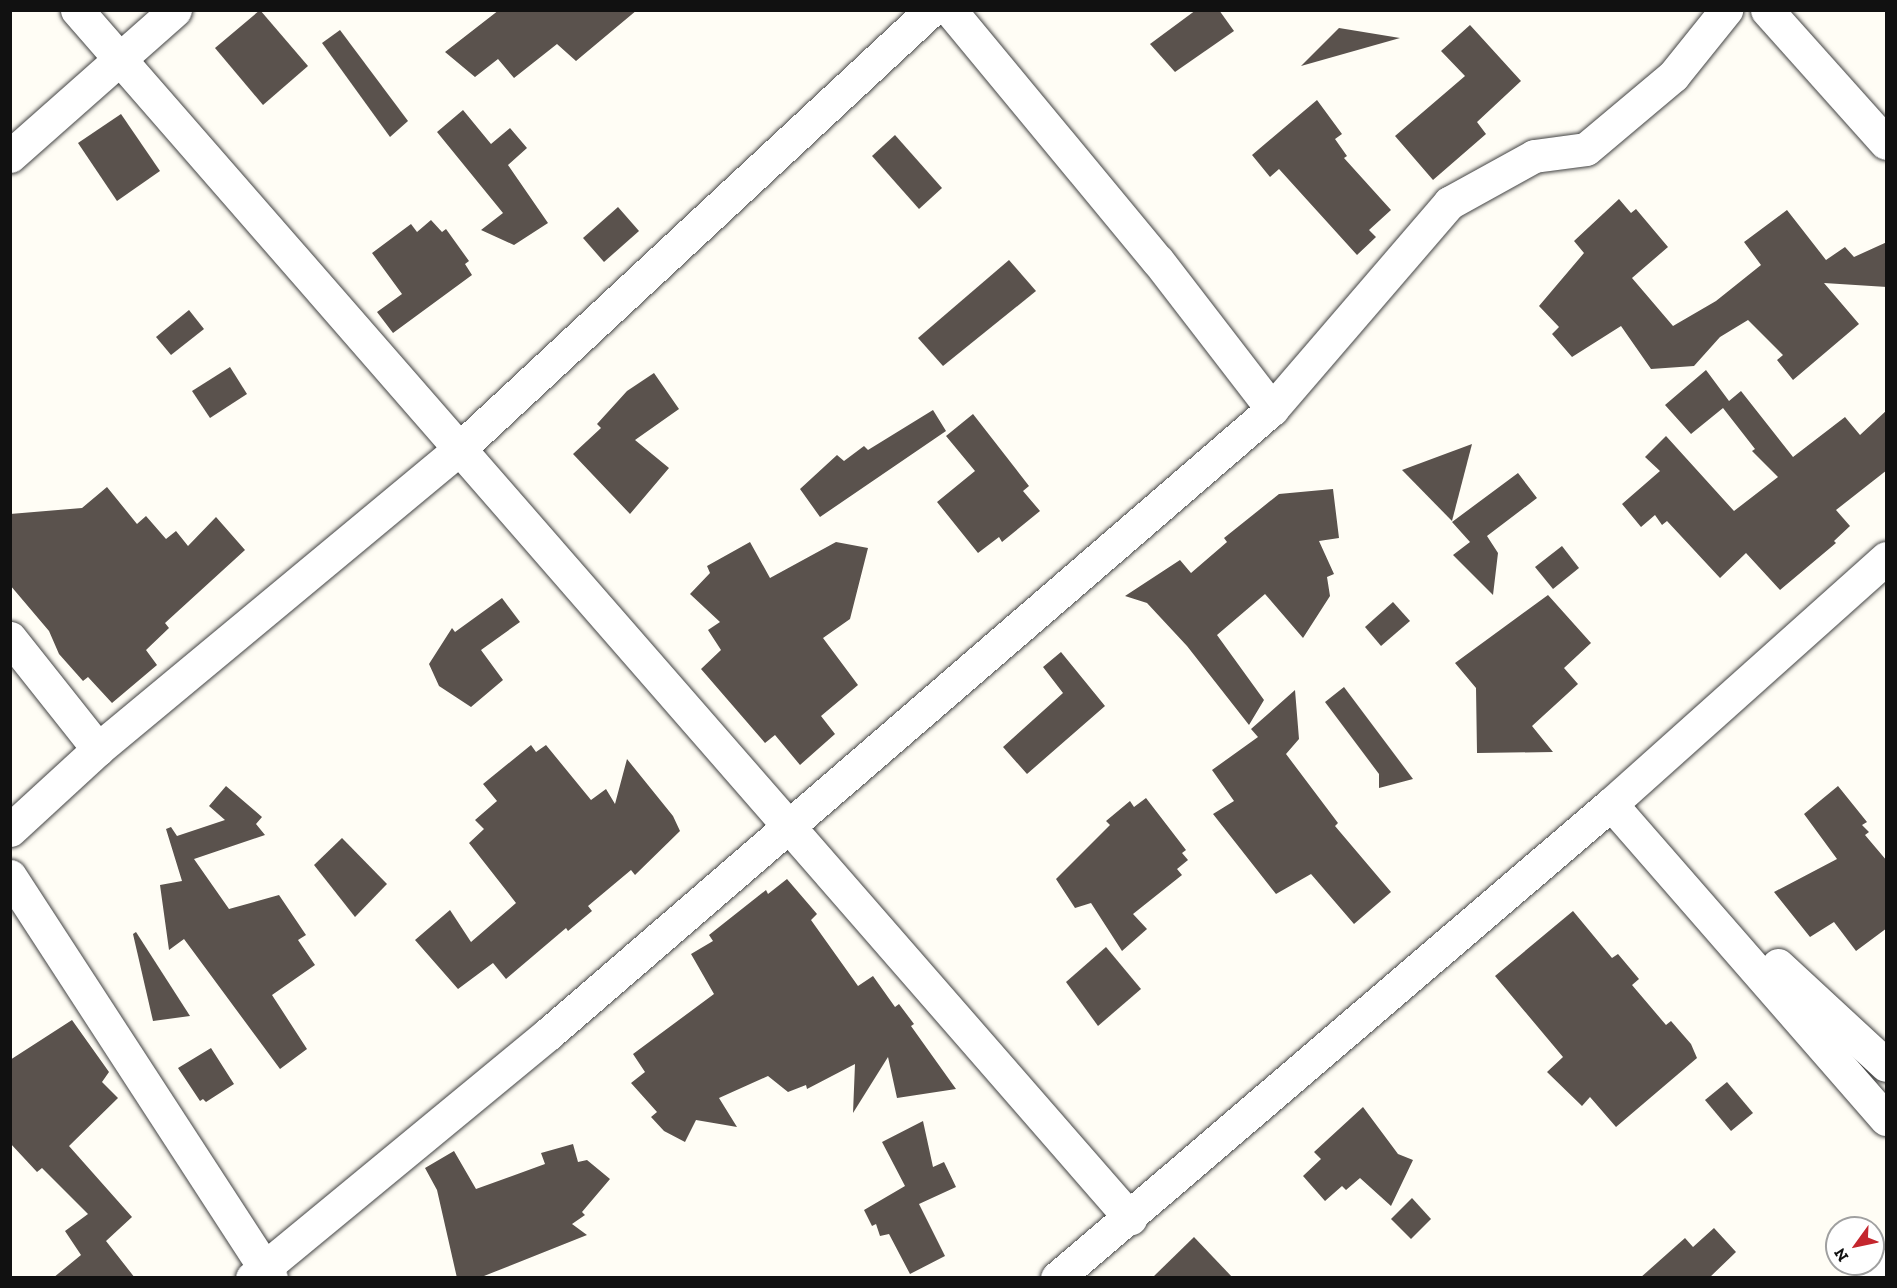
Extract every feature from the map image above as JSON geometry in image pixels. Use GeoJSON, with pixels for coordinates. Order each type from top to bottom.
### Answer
{"type":"FeatureCollection","features":[{"type":"Feature","properties":{"kind":"street"},"geometry":{"type":"LineString","coordinates":[[76,10],[457,451],[1130,1218]]}},
{"type":"Feature","properties":{"kind":"street"},"geometry":{"type":"LineString","coordinates":[[10,156],[175,10]]}},
{"type":"Feature","properties":{"kind":"street"},"geometry":{"type":"LineString","coordinates":[[10,830],[98,749],[457,451],[931,10]]}},
{"type":"Feature","properties":{"kind":"street"},"geometry":{"type":"LineString","coordinates":[[950,10],[1158,261],[1272,409]]}},
{"type":"Feature","properties":{"kind":"street"},"geometry":{"type":"LineString","coordinates":[[10,876],[262,1274],[548,1034],[1272,409],[1449,203],[1534,156],[1586,149],[1673,76],[1726,10]]}},
{"type":"Feature","properties":{"kind":"street"},"geometry":{"type":"LineString","coordinates":[[1767,10],[1887,143]]}},
{"type":"Feature","properties":{"kind":"street"},"geometry":{"type":"LineString","coordinates":[[1057,1278],[1130,1218],[1611,804],[1887,558]]}},
{"type":"Feature","properties":{"kind":"street"},"geometry":{"type":"LineString","coordinates":[[10,638],[98,749]]}},
{"type":"Feature","properties":{"kind":"street"},"geometry":{"type":"LineString","coordinates":[[1611,804],[1887,1119]]}},
{"type":"Feature","properties":{"kind":"street"},"geometry":{"type":"LineString","coordinates":[[1709,916],[1770,958],[1887,1065]]}},
{"type":"Feature","properties":{"kind":"street"},"geometry":{"type":"LineString","coordinates":[[1873,1278],[1887,1266]]}},
{"type":"Feature","properties":{"kind":"building"},"geometry":{"type":"Polygon","coordinates":[[[260,10],[308,66],[263,105],[215,48],[260,10]]]}},
{"type":"Feature","properties":{"kind":"building"},"geometry":{"type":"Polygon","coordinates":[[[499,10],[637,10],[576,61],[557,44],[514,78],[498,59],[475,77],[445,52],[499,10]]]}},
{"type":"Feature","properties":{"kind":"building"},"geometry":{"type":"Polygon","coordinates":[[[1196,10],[1219,10],[1234,31],[1175,72],[1150,44],[1196,10]]]}},
{"type":"Feature","properties":{"kind":"building"},"geometry":{"type":"Polygon","coordinates":[[[1470,25],[1521,81],[1477,122],[1486,134],[1433,180],[1395,136],[1465,76],[1441,51],[1470,25]]]}},
{"type":"Feature","properties":{"kind":"building"},"geometry":{"type":"Polygon","coordinates":[[[1339,28],[1400,38],[1301,66],[1339,28]]]}},
{"type":"Feature","properties":{"kind":"building"},"geometry":{"type":"Polygon","coordinates":[[[340,30],[408,121],[390,137],[322,43],[340,30]]]}},
{"type":"Feature","properties":{"kind":"building"},"geometry":{"type":"Polygon","coordinates":[[[1317,100],[1342,134],[1335,139],[1347,156],[1344,158],[1391,210],[1369,230],[1376,237],[1357,255],[1279,169],[1270,177],[1252,155],[1317,100]]]}},
{"type":"Feature","properties":{"kind":"building"},"geometry":{"type":"Polygon","coordinates":[[[463,110],[491,144],[510,128],[527,148],[508,165],[548,223],[514,245],[481,230],[503,213],[437,132],[463,110]]]}},
{"type":"Feature","properties":{"kind":"building"},"geometry":{"type":"Polygon","coordinates":[[[121,114],[160,171],[117,201],[78,143],[121,114]]]}},
{"type":"Feature","properties":{"kind":"building"},"geometry":{"type":"Polygon","coordinates":[[[895,135],[942,188],[919,209],[872,156],[895,135]]]}},
{"type":"Feature","properties":{"kind":"building"},"geometry":{"type":"Polygon","coordinates":[[[1619,199],[1631,213],[1636,209],[1668,247],[1632,278],[1673,326],[1716,301],[1761,265],[1744,242],[1787,210],[1826,260],[1845,247],[1854,257],[1887,242],[1887,287],[1824,283],[1859,324],[1793,380],[1777,360],[1783,355],[1748,320],[1720,337],[1694,366],[1651,369],[1621,326],[1572,357],[1552,334],[1559,327],[1539,306],[1584,253],[1574,241],[1619,199]]]}},
{"type":"Feature","properties":{"kind":"building"},"geometry":{"type":"Polygon","coordinates":[[[618,207],[639,231],[604,262],[583,238],[618,207]]]}},
{"type":"Feature","properties":{"kind":"building"},"geometry":{"type":"Polygon","coordinates":[[[431,220],[442,232],[446,229],[469,261],[465,264],[472,275],[393,333],[377,312],[402,294],[372,253],[411,224],[417,232],[431,220]]]}},
{"type":"Feature","properties":{"kind":"building"},"geometry":{"type":"Polygon","coordinates":[[[1009,260],[1036,291],[943,366],[918,338],[1009,260]]]}},
{"type":"Feature","properties":{"kind":"building"},"geometry":{"type":"Polygon","coordinates":[[[189,310],[204,329],[171,355],[156,337],[189,310]]]}},
{"type":"Feature","properties":{"kind":"building"},"geometry":{"type":"Polygon","coordinates":[[[230,367],[247,394],[210,418],[192,391],[230,367]]]}},
{"type":"Feature","properties":{"kind":"building"},"geometry":{"type":"Polygon","coordinates":[[[1706,370],[1729,401],[1741,391],[1793,457],[1845,417],[1860,435],[1887,410],[1887,470],[1836,510],[1850,526],[1834,541],[1836,543],[1780,590],[1746,553],[1720,578],[1667,521],[1662,525],[1655,515],[1641,527],[1622,504],[1660,471],[1645,457],[1666,436],[1734,511],[1778,477],[1752,451],[1755,449],[1723,408],[1691,434],[1665,405],[1706,370]]]}},
{"type":"Feature","properties":{"kind":"building"},"geometry":{"type":"Polygon","coordinates":[[[654,373],[679,409],[635,440],[669,468],[630,514],[573,454],[601,428],[597,424],[627,391],[654,373]]]}},
{"type":"Feature","properties":{"kind":"building"},"geometry":{"type":"Polygon","coordinates":[[[933,410],[946,431],[820,517],[800,489],[837,455],[844,461],[864,446],[868,450],[933,410]]]}},
{"type":"Feature","properties":{"kind":"building"},"geometry":{"type":"Polygon","coordinates":[[[973,414],[1029,486],[1023,491],[1040,511],[1002,542],[999,537],[978,553],[937,502],[975,471],[946,436],[973,414]]]}},
{"type":"Feature","properties":{"kind":"building"},"geometry":{"type":"Polygon","coordinates":[[[1472,444],[1452,521],[1402,470],[1472,444]]]}},
{"type":"Feature","properties":{"kind":"building"},"geometry":{"type":"Polygon","coordinates":[[[1518,473],[1537,498],[1487,536],[1498,553],[1493,595],[1453,555],[1470,542],[1452,522],[1518,473]]]}},
{"type":"Feature","properties":{"kind":"building"},"geometry":{"type":"Polygon","coordinates":[[[107,487],[137,524],[146,516],[166,539],[176,531],[188,546],[216,517],[245,550],[165,623],[169,628],[146,650],[157,665],[112,703],[88,677],[83,681],[59,654],[49,631],[10,585],[10,514],[82,508],[107,487]]]}},
{"type":"Feature","properties":{"kind":"building"},"geometry":{"type":"Polygon","coordinates":[[[1333,489],[1339,538],[1319,541],[1334,574],[1327,577],[1330,596],[1303,638],[1265,594],[1217,635],[1264,700],[1249,725],[1187,646],[1147,603],[1125,596],[1180,560],[1191,573],[1227,542],[1224,538],[1279,494],[1333,489]]]}},
{"type":"Feature","properties":{"kind":"building"},"geometry":{"type":"Polygon","coordinates":[[[750,542],[770,578],[836,542],[868,548],[850,619],[823,638],[858,685],[821,716],[835,734],[800,765],[775,735],[765,743],[701,669],[721,650],[708,630],[720,622],[690,594],[710,573],[707,566],[750,542]]]}},
{"type":"Feature","properties":{"kind":"building"},"geometry":{"type":"Polygon","coordinates":[[[1562,546],[1579,568],[1553,589],[1535,567],[1562,546]]]}},
{"type":"Feature","properties":{"kind":"building"},"geometry":{"type":"Polygon","coordinates":[[[1548,595],[1591,643],[1564,668],[1578,684],[1532,726],[1553,752],[1477,753],[1476,688],[1455,663],[1548,595]]]}},
{"type":"Feature","properties":{"kind":"building"},"geometry":{"type":"Polygon","coordinates":[[[502,598],[520,622],[481,650],[503,680],[471,707],[439,686],[429,664],[452,628],[455,632],[502,598]]]}},
{"type":"Feature","properties":{"kind":"building"},"geometry":{"type":"Polygon","coordinates":[[[1393,602],[1410,621],[1381,646],[1365,627],[1393,602]]]}},
{"type":"Feature","properties":{"kind":"building"},"geometry":{"type":"Polygon","coordinates":[[[1061,652],[1105,706],[1027,774],[1003,747],[1063,693],[1043,667],[1061,652]]]}},
{"type":"Feature","properties":{"kind":"building"},"geometry":{"type":"Polygon","coordinates":[[[1344,687],[1413,779],[1379,788],[1379,774],[1325,702],[1344,687]]]}},
{"type":"Feature","properties":{"kind":"building"},"geometry":{"type":"Polygon","coordinates":[[[1295,690],[1299,739],[1286,754],[1338,823],[1335,826],[1391,892],[1354,924],[1311,874],[1276,894],[1213,814],[1234,801],[1212,770],[1258,737],[1251,729],[1295,690]]]}},
{"type":"Feature","properties":{"kind":"building"},"geometry":{"type":"Polygon","coordinates":[[[531,745],[536,752],[546,745],[591,800],[606,789],[615,804],[627,759],[673,816],[680,831],[635,875],[631,870],[588,906],[592,911],[568,931],[566,928],[506,979],[493,963],[458,989],[415,940],[450,910],[471,942],[516,903],[469,843],[484,829],[475,820],[497,801],[483,784],[531,745]]]}},
{"type":"Feature","properties":{"kind":"building"},"geometry":{"type":"Polygon","coordinates":[[[226,786],[262,817],[256,824],[265,835],[194,859],[229,909],[279,895],[306,935],[298,940],[315,965],[272,995],[307,1049],[280,1069],[184,939],[169,950],[160,885],[182,881],[166,829],[171,827],[177,836],[225,820],[209,806],[226,786]]]}},
{"type":"Feature","properties":{"kind":"building"},"geometry":{"type":"Polygon","coordinates":[[[1838,786],[1867,822],[1862,825],[1869,832],[1865,835],[1887,861],[1887,928],[1856,951],[1834,922],[1810,937],[1774,892],[1837,859],[1804,814],[1838,786]]]}},
{"type":"Feature","properties":{"kind":"building"},"geometry":{"type":"Polygon","coordinates":[[[1146,798],[1186,850],[1182,853],[1188,860],[1177,869],[1182,875],[1133,914],[1147,929],[1122,951],[1091,903],[1075,908],[1056,879],[1110,825],[1106,821],[1130,801],[1134,807],[1146,798]]]}},
{"type":"Feature","properties":{"kind":"building"},"geometry":{"type":"Polygon","coordinates":[[[342,838],[387,884],[355,917],[314,865],[342,838]]]}},
{"type":"Feature","properties":{"kind":"building"},"geometry":{"type":"Polygon","coordinates":[[[787,879],[817,914],[811,920],[858,986],[873,976],[895,1007],[899,1004],[914,1024],[911,1026],[956,1089],[897,1098],[888,1057],[853,1113],[855,1064],[807,1089],[806,1085],[788,1092],[768,1076],[719,1098],[737,1127],[696,1120],[685,1142],[664,1131],[651,1117],[657,1112],[631,1083],[645,1072],[633,1054],[714,994],[691,954],[713,941],[709,935],[766,890],[768,894],[787,879]]]}},
{"type":"Feature","properties":{"kind":"building"},"geometry":{"type":"Polygon","coordinates":[[[1573,911],[1612,958],[1618,954],[1639,979],[1632,985],[1666,1025],[1671,1021],[1691,1044],[1697,1058],[1616,1127],[1590,1097],[1582,1106],[1547,1072],[1563,1057],[1495,976],[1573,911]]]}},
{"type":"Feature","properties":{"kind":"building"},"geometry":{"type":"Polygon","coordinates":[[[136,932],[190,1016],[153,1021],[133,934],[136,932]]]}},
{"type":"Feature","properties":{"kind":"building"},"geometry":{"type":"Polygon","coordinates":[[[1106,947],[1141,989],[1098,1026],[1066,982],[1106,947]]]}},
{"type":"Feature","properties":{"kind":"building"},"geometry":{"type":"Polygon","coordinates":[[[72,1020],[109,1072],[102,1082],[118,1098],[69,1146],[132,1217],[106,1241],[135,1278],[53,1278],[81,1255],[65,1231],[88,1214],[42,1168],[37,1172],[10,1143],[10,1060],[72,1020]]]}},
{"type":"Feature","properties":{"kind":"building"},"geometry":{"type":"Polygon","coordinates":[[[211,1048],[234,1084],[206,1102],[203,1099],[200,1101],[178,1068],[211,1048]]]}},
{"type":"Feature","properties":{"kind":"building"},"geometry":{"type":"Polygon","coordinates":[[[1727,1082],[1753,1113],[1731,1131],[1705,1100],[1727,1082]]]}},
{"type":"Feature","properties":{"kind":"building"},"geometry":{"type":"Polygon","coordinates":[[[1363,1107],[1398,1154],[1413,1160],[1391,1206],[1360,1178],[1346,1190],[1342,1186],[1325,1201],[1303,1176],[1321,1159],[1314,1152],[1363,1107]]]}},
{"type":"Feature","properties":{"kind":"building"},"geometry":{"type":"Polygon","coordinates":[[[923,1121],[933,1167],[944,1162],[956,1187],[919,1204],[945,1256],[910,1274],[889,1234],[880,1236],[876,1224],[872,1226],[864,1210],[905,1186],[882,1142],[923,1121]]]}},
{"type":"Feature","properties":{"kind":"building"},"geometry":{"type":"Polygon","coordinates":[[[573,1144],[578,1162],[587,1160],[610,1179],[582,1212],[585,1215],[572,1224],[587,1235],[479,1278],[457,1278],[437,1190],[425,1168],[454,1151],[476,1189],[545,1164],[541,1153],[573,1144]]]}},
{"type":"Feature","properties":{"kind":"building"},"geometry":{"type":"Polygon","coordinates":[[[1412,1198],[1431,1219],[1411,1239],[1391,1219],[1412,1198]]]}},
{"type":"Feature","properties":{"kind":"building"},"geometry":{"type":"Polygon","coordinates":[[[1714,1228],[1736,1252],[1709,1278],[1640,1278],[1685,1238],[1693,1247],[1714,1228]]]}},
{"type":"Feature","properties":{"kind":"building"},"geometry":{"type":"Polygon","coordinates":[[[1194,1237],[1233,1278],[1152,1278],[1194,1237]]]}}]}
